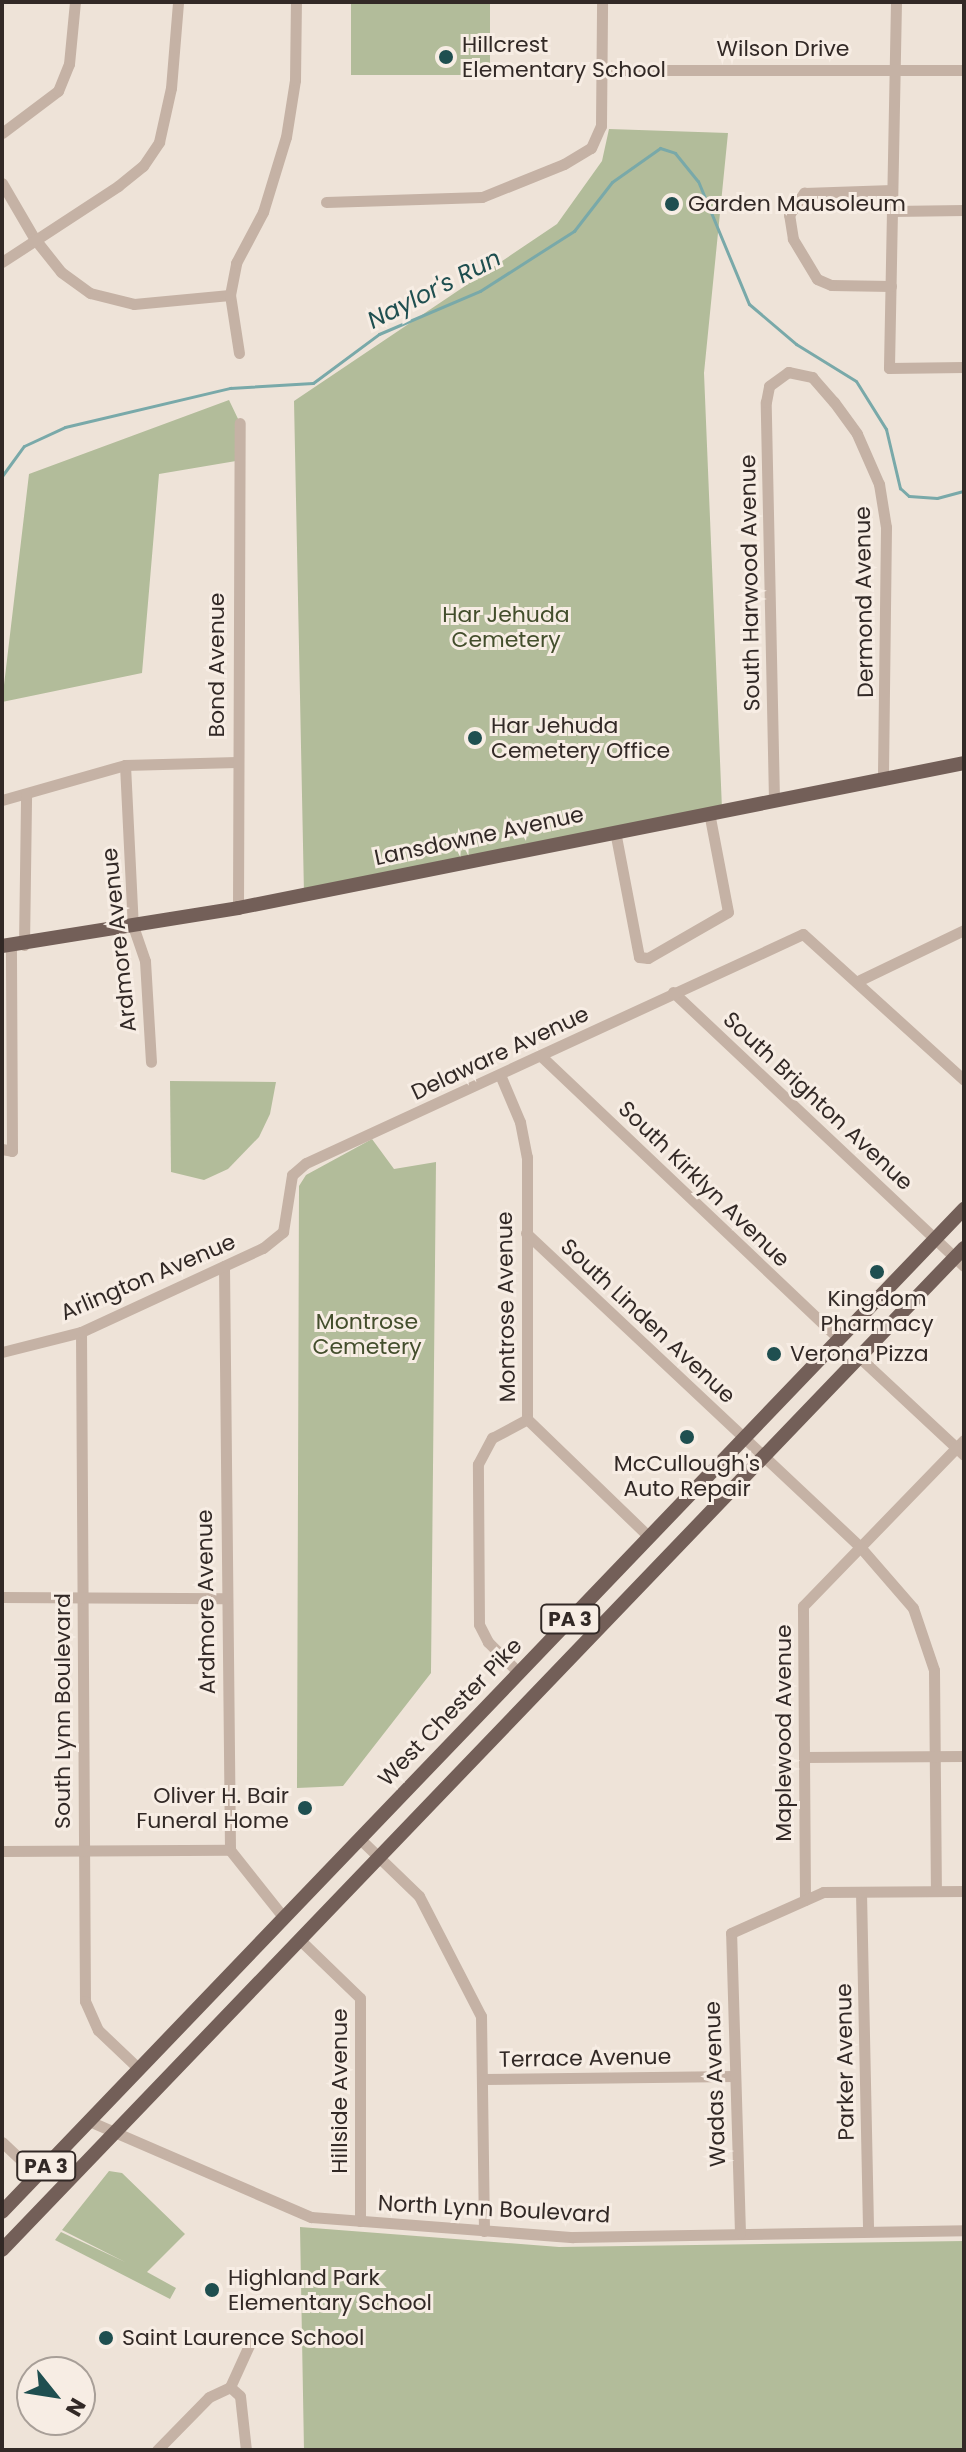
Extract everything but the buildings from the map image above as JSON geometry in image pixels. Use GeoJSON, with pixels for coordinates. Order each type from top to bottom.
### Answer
{"type":"FeatureCollection","features":[{"type":"Feature","properties":{"kind":"main road","name":"Lansdowne Avenue"},"geometry":{"type":"LineString","coordinates":[[12,946],[238,908],[964,763]]}},
{"type":"Feature","properties":{"kind":"main road","name":"West Chester Pike"},"geometry":{"type":"LineString","coordinates":[[2,2212],[964,1209]]}},
{"type":"Feature","properties":{"kind":"main road","name":"PA 3"},"geometry":{"type":"LineString","coordinates":[[2,2250],[859,1357],[961,1257]]}},
{"type":"Feature","properties":{"kind":"street"},"geometry":{"type":"LineString","coordinates":[[2,133],[58,91],[69,64],[75,2]]}},
{"type":"Feature","properties":{"kind":"street"},"geometry":{"type":"LineString","coordinates":[[2,262],[34,238],[118,186],[143,166],[159,142],[171,88],[178,2]]}},
{"type":"Feature","properties":{"kind":"street"},"geometry":{"type":"LineString","coordinates":[[239,353],[230,295],[236,263],[263,212],[286,137],[295,80],[296,2]]}},
{"type":"Feature","properties":{"kind":"street"},"geometry":{"type":"LineString","coordinates":[[326,202],[482,197],[564,164],[591,148],[601,126],[602,2]]}},
{"type":"Feature","properties":{"kind":"street"},"geometry":{"type":"LineString","coordinates":[[896,2],[889,368],[964,367]]}},
{"type":"Feature","properties":{"kind":"street","name":"Wilson Drive"},"geometry":{"type":"LineString","coordinates":[[601,70],[964,70]]}},
{"type":"Feature","properties":{"kind":"street"},"geometry":{"type":"LineString","coordinates":[[2,183],[34,238],[71,282],[112,301],[152,303],[230,295]]}},
{"type":"Feature","properties":{"kind":"street"},"geometry":{"type":"LineString","coordinates":[[891,286],[831,285],[817,279],[793,239],[789,215],[804,193],[892,190]]}},
{"type":"Feature","properties":{"kind":"street"},"geometry":{"type":"LineString","coordinates":[[892,211],[964,210]]}},
{"type":"Feature","properties":{"kind":"street","name":"Dermond Avenue"},"geometry":{"type":"LineString","coordinates":[[785,373],[807,374],[834,402],[857,434],[879,484],[886,527],[883,780]]}},
{"type":"Feature","properties":{"kind":"street","name":"South Harwood Avenue"},"geometry":{"type":"LineString","coordinates":[[774,800],[766,402],[769,386],[785,373]]}},
{"type":"Feature","properties":{"kind":"street","name":"Bond Avenue"},"geometry":{"type":"LineString","coordinates":[[238,908],[240,423]]}},
{"type":"Feature","properties":{"kind":"street"},"geometry":{"type":"LineString","coordinates":[[2,800],[125,765],[237,762]]}},
{"type":"Feature","properties":{"kind":"street","name":"Ardmore Avenue"},"geometry":{"type":"LineString","coordinates":[[125,765],[133,926],[145,961],[151,1062]]}},
{"type":"Feature","properties":{"kind":"street"},"geometry":{"type":"LineString","coordinates":[[7,1150],[12,946],[26,794]]}},
{"type":"Feature","properties":{"kind":"street"},"geometry":{"type":"LineString","coordinates":[[615,831],[639,957],[648,958],[686,939],[728,912],[709,812]]}},
{"type":"Feature","properties":{"kind":"street"},"geometry":{"type":"LineString","coordinates":[[964,930],[860,980],[964,1080]]}},
{"type":"Feature","properties":{"kind":"street","name":"Delaware Avenue"},"geometry":{"type":"LineString","coordinates":[[263,1248],[283,1232],[292,1175],[306,1163],[501,1077],[673,992],[803,934],[860,980]]}},
{"type":"Feature","properties":{"kind":"street","name":"South Brighton Avenue"},"geometry":{"type":"LineString","coordinates":[[673,992],[935,1239],[961,1257]]}},
{"type":"Feature","properties":{"kind":"street","name":"South Kirklyn Avenue"},"geometry":{"type":"LineString","coordinates":[[542,1057],[839,1339]]}},
{"type":"Feature","properties":{"kind":"street","name":"Montrose Avenue"},"geometry":{"type":"LineString","coordinates":[[501,1077],[520,1122],[527,1157],[527,1419],[649,1537]]}},
{"type":"Feature","properties":{"kind":"street","name":"South Linden Avenue"},"geometry":{"type":"LineString","coordinates":[[526,1233],[861,1548],[901,1590],[922,1628],[934,1670],[936,1891]]}},
{"type":"Feature","properties":{"kind":"street","name":"Arlington Avenue"},"geometry":{"type":"LineString","coordinates":[[2,1352],[81,1332],[263,1248]]}},
{"type":"Feature","properties":{"kind":"street","name":"Ardmore Avenue"},"geometry":{"type":"LineString","coordinates":[[224,1266],[230,1850]]}},
{"type":"Feature","properties":{"kind":"street","name":"South Lynn Boulevard"},"geometry":{"type":"LineString","coordinates":[[81,1332],[88,2014],[139,2069]]}},
{"type":"Feature","properties":{"kind":"street"},"geometry":{"type":"LineString","coordinates":[[859,1357],[961,1448]]}},
{"type":"Feature","properties":{"kind":"street"},"geometry":{"type":"LineString","coordinates":[[519,1673],[488,1642],[479,1624],[478,1464],[492,1438],[527,1419]]}},
{"type":"Feature","properties":{"kind":"street","name":"Maplewood Avenue"},"geometry":{"type":"LineString","coordinates":[[805,1900],[803,1606],[961,1448]]}},
{"type":"Feature","properties":{"kind":"street"},"geometry":{"type":"LineString","coordinates":[[2,1597],[226,1598]]}},
{"type":"Feature","properties":{"kind":"street"},"geometry":{"type":"LineString","coordinates":[[804,1757],[964,1756]]}},
{"type":"Feature","properties":{"kind":"street"},"geometry":{"type":"LineString","coordinates":[[360,1839],[419,1896],[481,2016],[484,2231]]}},
{"type":"Feature","properties":{"kind":"street"},"geometry":{"type":"LineString","coordinates":[[2,1851],[230,1850],[284,1918]]}},
{"type":"Feature","properties":{"kind":"street"},"geometry":{"type":"LineString","coordinates":[[805,1900],[823,1892],[964,1891]]}},
{"type":"Feature","properties":{"kind":"street","name":"Parker Avenue"},"geometry":{"type":"LineString","coordinates":[[861,1892],[868,2231]]}},
{"type":"Feature","properties":{"kind":"street","name":"Wadas Avenue"},"geometry":{"type":"LineString","coordinates":[[740,2233],[731,1933],[805,1900]]}},
{"type":"Feature","properties":{"kind":"street","name":"Hillside Avenue"},"geometry":{"type":"LineString","coordinates":[[300,1940],[360,1998],[360,2221]]}},
{"type":"Feature","properties":{"kind":"street","name":"Terrace Avenue"},"geometry":{"type":"LineString","coordinates":[[484,2079],[735,2076]]}},
{"type":"Feature","properties":{"kind":"street","name":"North Lynn Boulevard"},"geometry":{"type":"LineString","coordinates":[[89,2121],[289,2211],[360,2221],[573,2237],[964,2230]]}},
{"type":"Feature","properties":{"kind":"street"},"geometry":{"type":"LineString","coordinates":[[2,2142],[37,2175]]}},
{"type":"Feature","properties":{"kind":"street"},"geometry":{"type":"LineString","coordinates":[[157,2450],[209,2397],[230,2387],[251,2341]]}},
{"type":"Feature","properties":{"kind":"street"},"geometry":{"type":"LineString","coordinates":[[230,2387],[240,2396],[246,2450]]}},
{"type":"Feature","properties":{"kind":"green space"},"geometry":{"type":"Polygon","coordinates":[[[351,2],[490,2],[490,75],[351,75],[351,2]]]}},
{"type":"Feature","properties":{"kind":"green space","name":"Har Jehuda Cemetery"},"geometry":{"type":"Polygon","coordinates":[[[609,129],[728,133],[704,373],[722,809],[304,894],[294,401],[557,224],[602,161],[609,129]]]}},
{"type":"Feature","properties":{"kind":"green space"},"geometry":{"type":"Polygon","coordinates":[[[229,400],[240,423],[236,461],[159,474],[142,673],[2,702],[29,474],[229,400]]]}},
{"type":"Feature","properties":{"kind":"green space"},"geometry":{"type":"Polygon","coordinates":[[[170,1081],[276,1082],[270,1114],[259,1137],[228,1169],[204,1180],[171,1172],[170,1081]]]}},
{"type":"Feature","properties":{"kind":"green space","name":"Montrose Cemetery"},"geometry":{"type":"Polygon","coordinates":[[[372,1139],[394,1169],[436,1162],[431,1673],[343,1786],[297,1788],[299,1186],[306,1175],[372,1139]]]}},
{"type":"Feature","properties":{"kind":"green space"},"geometry":{"type":"Polygon","coordinates":[[[109,2171],[122,2173],[185,2234],[147,2272],[176,2288],[170,2299],[55,2240],[61,2232],[125,2262],[62,2230],[109,2171]]]}},
{"type":"Feature","properties":{"kind":"green space"},"geometry":{"type":"Polygon","coordinates":[[[300,2227],[559,2247],[964,2241],[964,2450],[304,2450],[300,2227]]]}},
{"type":"Feature","properties":{"kind":"waterway","name":"Naylor's Run"},"geometry":{"type":"LineString","coordinates":[[2,476],[24,446],[65,427],[230,388],[313,383],[379,334],[480,291],[574,231],[612,182],[660,148],[675,153],[698,181],[749,304],[796,344],[856,381],[886,429],[900,488],[909,496],[937,498],[964,491]]}},
{"type":"Feature","properties":{"kind":"place","name":"Hillcrest Elementary School"},"geometry":{"type":"Point","coordinates":[446,57]}},
{"type":"Feature","properties":{"kind":"place","name":"Garden Mausoleum"},"geometry":{"type":"Point","coordinates":[672,204]}},
{"type":"Feature","properties":{"kind":"place","name":"Har Jehuda Cemetery Office"},"geometry":{"type":"Point","coordinates":[475,738]}},
{"type":"Feature","properties":{"kind":"place","name":"Kingdom Pharmacy"},"geometry":{"type":"Point","coordinates":[877,1272]}},
{"type":"Feature","properties":{"kind":"place","name":"Verona Pizza"},"geometry":{"type":"Point","coordinates":[774,1354]}},
{"type":"Feature","properties":{"kind":"place","name":"McCullough's Auto Repair"},"geometry":{"type":"Point","coordinates":[687,1437]}},
{"type":"Feature","properties":{"kind":"place","name":"Oliver H. Bair Funeral Home"},"geometry":{"type":"Point","coordinates":[305,1808]}},
{"type":"Feature","properties":{"kind":"place","name":"Highland Park Elementary School"},"geometry":{"type":"Point","coordinates":[212,2290]}},
{"type":"Feature","properties":{"kind":"place","name":"Saint Laurence School"},"geometry":{"type":"Point","coordinates":[106,2338]}}]}
